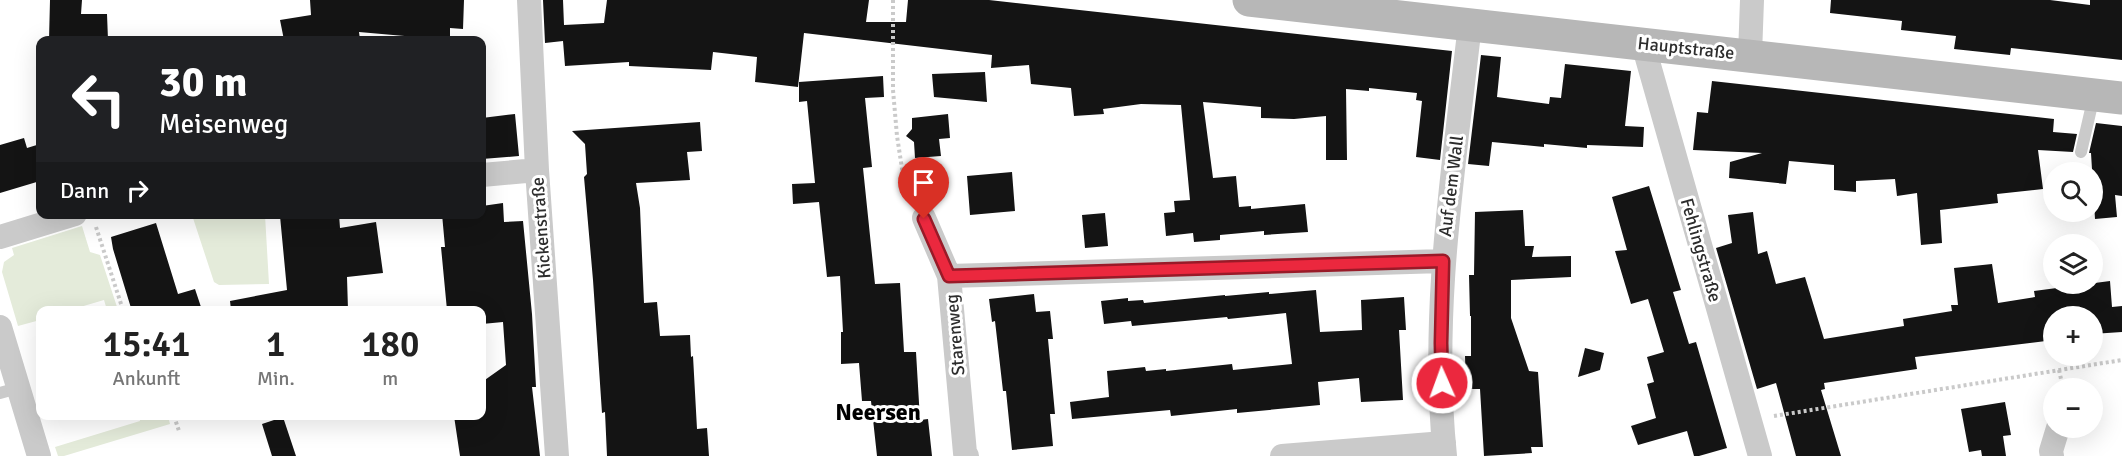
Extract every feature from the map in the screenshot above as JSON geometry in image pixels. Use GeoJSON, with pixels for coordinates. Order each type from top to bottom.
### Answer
{"type":"FeatureCollection","features":[{"type":"Feature","properties":{"kind":"street","name":"Kickenstraße"},"geometry":{"type":"LineString","coordinates":[[529,0],[537,170],[557,456]]}},
{"type":"Feature","properties":{"kind":"street","name":"Hauptstraße"},"geometry":{"type":"LineString","coordinates":[[1249,0],[2108,96]]}},
{"type":"Feature","properties":{"kind":"street"},"geometry":{"type":"LineString","coordinates":[[1750,55],[1752,0]]}},
{"type":"Feature","properties":{"kind":"street","name":"Auf dem Wall"},"geometry":{"type":"LineString","coordinates":[[1445,450],[1441,343],[1443,261],[1470,24]]}},
{"type":"Feature","properties":{"kind":"street","name":"Fehlingstraße"},"geometry":{"type":"LineString","coordinates":[[1643,44],[1760,456]]}},
{"type":"Feature","properties":{"kind":"street"},"geometry":{"type":"LineString","coordinates":[[486,175],[537,170]]}},
{"type":"Feature","properties":{"kind":"street","name":"Starenweg"},"geometry":{"type":"LineString","coordinates":[[924,219],[949,276],[967,456]]}},
{"type":"Feature","properties":{"kind":"street"},"geometry":{"type":"LineString","coordinates":[[0,237],[85,220]]}},
{"type":"Feature","properties":{"kind":"street"},"geometry":{"type":"LineString","coordinates":[[949,276],[1443,261]]}},
{"type":"Feature","properties":{"kind":"street"},"geometry":{"type":"LineString","coordinates":[[0,327],[9,391],[39,456]]}},
{"type":"Feature","properties":{"kind":"street"},"geometry":{"type":"LineString","coordinates":[[2052,456],[2055,438]]}},
{"type":"Feature","properties":{"kind":"street"},"geometry":{"type":"LineString","coordinates":[[1282,456],[1445,450]]}},
{"type":"Feature","properties":{"kind":"lane"},"geometry":{"type":"LineString","coordinates":[[2081,152],[2108,96]]}},
{"type":"Feature","properties":{"kind":"path"},"geometry":{"type":"LineString","coordinates":[[893,0],[893,90],[897,136],[903,175],[924,219]]}},
{"type":"Feature","properties":{"kind":"path"},"geometry":{"type":"LineString","coordinates":[[85,220],[121,306]]}},
{"type":"Feature","properties":{"kind":"path"},"geometry":{"type":"LineString","coordinates":[[1750,420],[2122,360]]}},
{"type":"Feature","properties":{"kind":"path"},"geometry":{"type":"LineString","coordinates":[[2059,370],[2060,378]]}},
{"type":"Feature","properties":{"kind":"path"},"geometry":{"type":"LineString","coordinates":[[175,420],[179,431]]}},
{"type":"Feature","properties":{"kind":"green space"},"geometry":{"type":"Polygon","coordinates":[[[193,219],[265,219],[269,284],[219,285],[214,282],[193,219]]]}},
{"type":"Feature","properties":{"kind":"green space"},"geometry":{"type":"Polygon","coordinates":[[[82,226],[90,252],[100,255],[117,306],[106,306],[104,300],[84,306],[36,306],[36,321],[18,326],[2,272],[4,262],[14,255],[12,248],[82,226]]]}},
{"type":"Feature","properties":{"kind":"green space"},"geometry":{"type":"Polygon","coordinates":[[[169,420],[170,424],[58,456],[55,447],[140,421],[169,420]]]}},
{"type":"Feature","properties":{"kind":"building"},"geometry":{"type":"Polygon","coordinates":[[[50,0],[82,0],[81,14],[107,14],[108,36],[49,36],[50,0]]]}},
{"type":"Feature","properties":{"kind":"building"},"geometry":{"type":"Polygon","coordinates":[[[310,0],[464,0],[463,29],[450,28],[450,36],[404,36],[359,32],[360,36],[283,36],[280,20],[311,15],[310,0]]]}},
{"type":"Feature","properties":{"kind":"building"},"geometry":{"type":"Polygon","coordinates":[[[543,0],[563,0],[564,25],[604,23],[607,0],[869,0],[866,22],[906,22],[908,0],[989,0],[1452,51],[1440,160],[1416,157],[1422,101],[1416,100],[1417,93],[1369,88],[1369,91],[1346,89],[1347,160],[1326,160],[1326,116],[1294,119],[1261,118],[1261,107],[1203,102],[1213,178],[1236,176],[1239,207],[1251,206],[1251,209],[1305,204],[1308,232],[1264,235],[1264,231],[1220,235],[1220,240],[1194,242],[1193,233],[1166,236],[1164,213],[1175,212],[1174,201],[1190,200],[1181,105],[1141,104],[1103,109],[1104,114],[1074,116],[1071,88],[1031,84],[1029,65],[991,68],[992,55],[804,33],[798,87],[755,82],[757,57],[713,52],[711,70],[629,66],[629,62],[565,66],[563,41],[545,43],[543,0]]]}},
{"type":"Feature","properties":{"kind":"building"},"geometry":{"type":"Polygon","coordinates":[[[1831,0],[2050,0],[2090,5],[2090,0],[2122,0],[2122,60],[2011,48],[2010,55],[1954,49],[1956,36],[1901,30],[1902,21],[1830,13],[1831,0]]]}},
{"type":"Feature","properties":{"kind":"building"},"geometry":{"type":"Polygon","coordinates":[[[1481,55],[1501,57],[1497,97],[1549,104],[1550,97],[1561,98],[1565,64],[1631,71],[1625,126],[1644,127],[1643,147],[1587,145],[1587,148],[1544,144],[1544,147],[1492,142],[1489,166],[1468,164],[1481,55]]]}},
{"type":"Feature","properties":{"kind":"building"},"geometry":{"type":"Polygon","coordinates":[[[985,72],[987,102],[934,97],[932,74],[985,72]]]}},
{"type":"Feature","properties":{"kind":"building"},"geometry":{"type":"Polygon","coordinates":[[[883,76],[884,97],[865,98],[872,167],[863,168],[875,284],[900,283],[904,352],[916,352],[920,420],[928,419],[932,456],[877,456],[871,401],[862,401],[859,363],[841,364],[841,332],[843,332],[840,276],[827,277],[819,202],[793,204],[792,184],[815,183],[807,101],[799,102],[799,82],[883,76]]]}},
{"type":"Feature","properties":{"kind":"building"},"geometry":{"type":"Polygon","coordinates":[[[1712,81],[2054,119],[2053,132],[2077,134],[2073,152],[2038,150],[2043,189],[1997,194],[1998,203],[1940,210],[1942,243],[1921,245],[1917,193],[1897,196],[1895,179],[1856,181],[1856,192],[1834,190],[1834,165],[1789,161],[1786,184],[1729,178],[1730,162],[1762,153],[1693,150],[1697,112],[1708,113],[1712,81]]]}},
{"type":"Feature","properties":{"kind":"building"},"geometry":{"type":"Polygon","coordinates":[[[515,114],[519,156],[486,159],[486,118],[515,114]]]}},
{"type":"Feature","properties":{"kind":"building"},"geometry":{"type":"Polygon","coordinates":[[[948,114],[950,138],[939,139],[941,156],[915,158],[914,142],[906,136],[912,129],[912,118],[948,114]]]}},
{"type":"Feature","properties":{"kind":"building"},"geometry":{"type":"Polygon","coordinates":[[[700,122],[702,151],[687,152],[690,180],[636,183],[640,208],[644,303],[657,302],[660,336],[690,335],[697,429],[707,428],[709,456],[607,456],[584,177],[587,174],[585,144],[572,131],[700,122]]]}},
{"type":"Feature","properties":{"kind":"building"},"geometry":{"type":"Polygon","coordinates":[[[2096,123],[2122,126],[2122,196],[2115,195],[2117,217],[2103,218],[2103,162],[2092,162],[2091,153],[2089,153],[2096,123]]]}},
{"type":"Feature","properties":{"kind":"building"},"geometry":{"type":"Polygon","coordinates":[[[24,138],[27,148],[36,145],[36,182],[0,193],[0,145],[24,138]]]}},
{"type":"Feature","properties":{"kind":"building"},"geometry":{"type":"Polygon","coordinates":[[[1012,172],[1015,211],[970,215],[967,176],[1012,172]]]}},
{"type":"Feature","properties":{"kind":"building"},"geometry":{"type":"Polygon","coordinates":[[[1649,186],[1681,290],[1673,292],[1689,344],[1696,342],[1727,448],[1699,456],[1694,456],[1687,431],[1638,445],[1631,426],[1656,418],[1647,384],[1654,382],[1647,357],[1664,352],[1648,299],[1631,304],[1615,251],[1627,250],[1612,197],[1649,186]]]}},
{"type":"Feature","properties":{"kind":"building"},"geometry":{"type":"Polygon","coordinates":[[[503,203],[504,222],[523,221],[536,387],[532,387],[540,456],[460,456],[455,420],[486,420],[486,379],[506,365],[503,322],[486,324],[486,306],[447,306],[441,247],[445,247],[442,219],[486,219],[486,205],[503,203]]]}},
{"type":"Feature","properties":{"kind":"building"},"geometry":{"type":"Polygon","coordinates":[[[1523,210],[1525,246],[1534,246],[1532,257],[1571,256],[1571,277],[1511,280],[1511,318],[1529,371],[1538,372],[1543,447],[1531,447],[1532,453],[1484,456],[1480,389],[1466,389],[1465,356],[1471,356],[1469,275],[1474,275],[1475,212],[1523,210]]]}},
{"type":"Feature","properties":{"kind":"building"},"geometry":{"type":"Polygon","coordinates":[[[1753,212],[1758,254],[1767,251],[1776,284],[1805,277],[1824,339],[1904,326],[1903,319],[1952,311],[1951,305],[1958,305],[1954,268],[1992,264],[1998,303],[2035,297],[2034,291],[2043,290],[2043,294],[2103,294],[2103,282],[2110,281],[2112,307],[2122,306],[2122,332],[2103,333],[2103,306],[2043,306],[2043,341],[1915,357],[1917,369],[1824,383],[1825,389],[1821,390],[1841,456],[1796,456],[1776,383],[1757,389],[1716,248],[1732,243],[1728,215],[1753,212]]]}},
{"type":"Feature","properties":{"kind":"building"},"geometry":{"type":"Polygon","coordinates":[[[1105,213],[1108,246],[1085,248],[1082,215],[1105,213]]]}},
{"type":"Feature","properties":{"kind":"building"},"geometry":{"type":"Polygon","coordinates":[[[280,219],[339,219],[340,228],[376,222],[383,273],[347,277],[348,306],[231,306],[230,301],[287,290],[280,219]]]}},
{"type":"Feature","properties":{"kind":"building"},"geometry":{"type":"Polygon","coordinates":[[[156,223],[178,294],[195,289],[201,306],[130,306],[111,237],[156,223]]]}},
{"type":"Feature","properties":{"kind":"building"},"geometry":{"type":"Polygon","coordinates":[[[1316,290],[1320,332],[1362,330],[1361,300],[1404,297],[1406,330],[1399,330],[1403,400],[1361,402],[1359,378],[1318,382],[1320,405],[1237,413],[1237,409],[1171,416],[1170,410],[1072,419],[1070,402],[1109,397],[1107,371],[1145,367],[1146,371],[1166,369],[1166,371],[1232,364],[1233,370],[1292,364],[1286,313],[1132,326],[1131,321],[1104,324],[1101,301],[1128,298],[1128,301],[1143,300],[1144,303],[1225,295],[1316,290]]]}},
{"type":"Feature","properties":{"kind":"building"},"geometry":{"type":"Polygon","coordinates":[[[1034,294],[1036,312],[1050,311],[1053,339],[1048,339],[1055,414],[1050,414],[1053,446],[1012,450],[1006,391],[1003,391],[995,321],[992,322],[989,299],[1034,294]]]}},
{"type":"Feature","properties":{"kind":"building"},"geometry":{"type":"Polygon","coordinates":[[[1585,348],[1604,353],[1600,370],[1578,377],[1585,348]]]}},
{"type":"Feature","properties":{"kind":"building"},"geometry":{"type":"Polygon","coordinates":[[[2005,402],[2011,435],[2003,436],[2006,456],[1982,456],[1981,450],[1969,452],[1961,409],[2005,402]]]}},
{"type":"Feature","properties":{"kind":"building"},"geometry":{"type":"Polygon","coordinates":[[[284,420],[296,456],[272,456],[262,424],[284,420]]]}},
{"type":"Feature","properties":{"kind":"district","name":"Neersen"},"geometry":{"type":"Point","coordinates":[878,412]}},
{"type":"Feature","properties":{"kind":"route"},"geometry":{"type":"LineString","coordinates":[[924,219],[949,276],[1443,261],[1442,383]]}}]}
